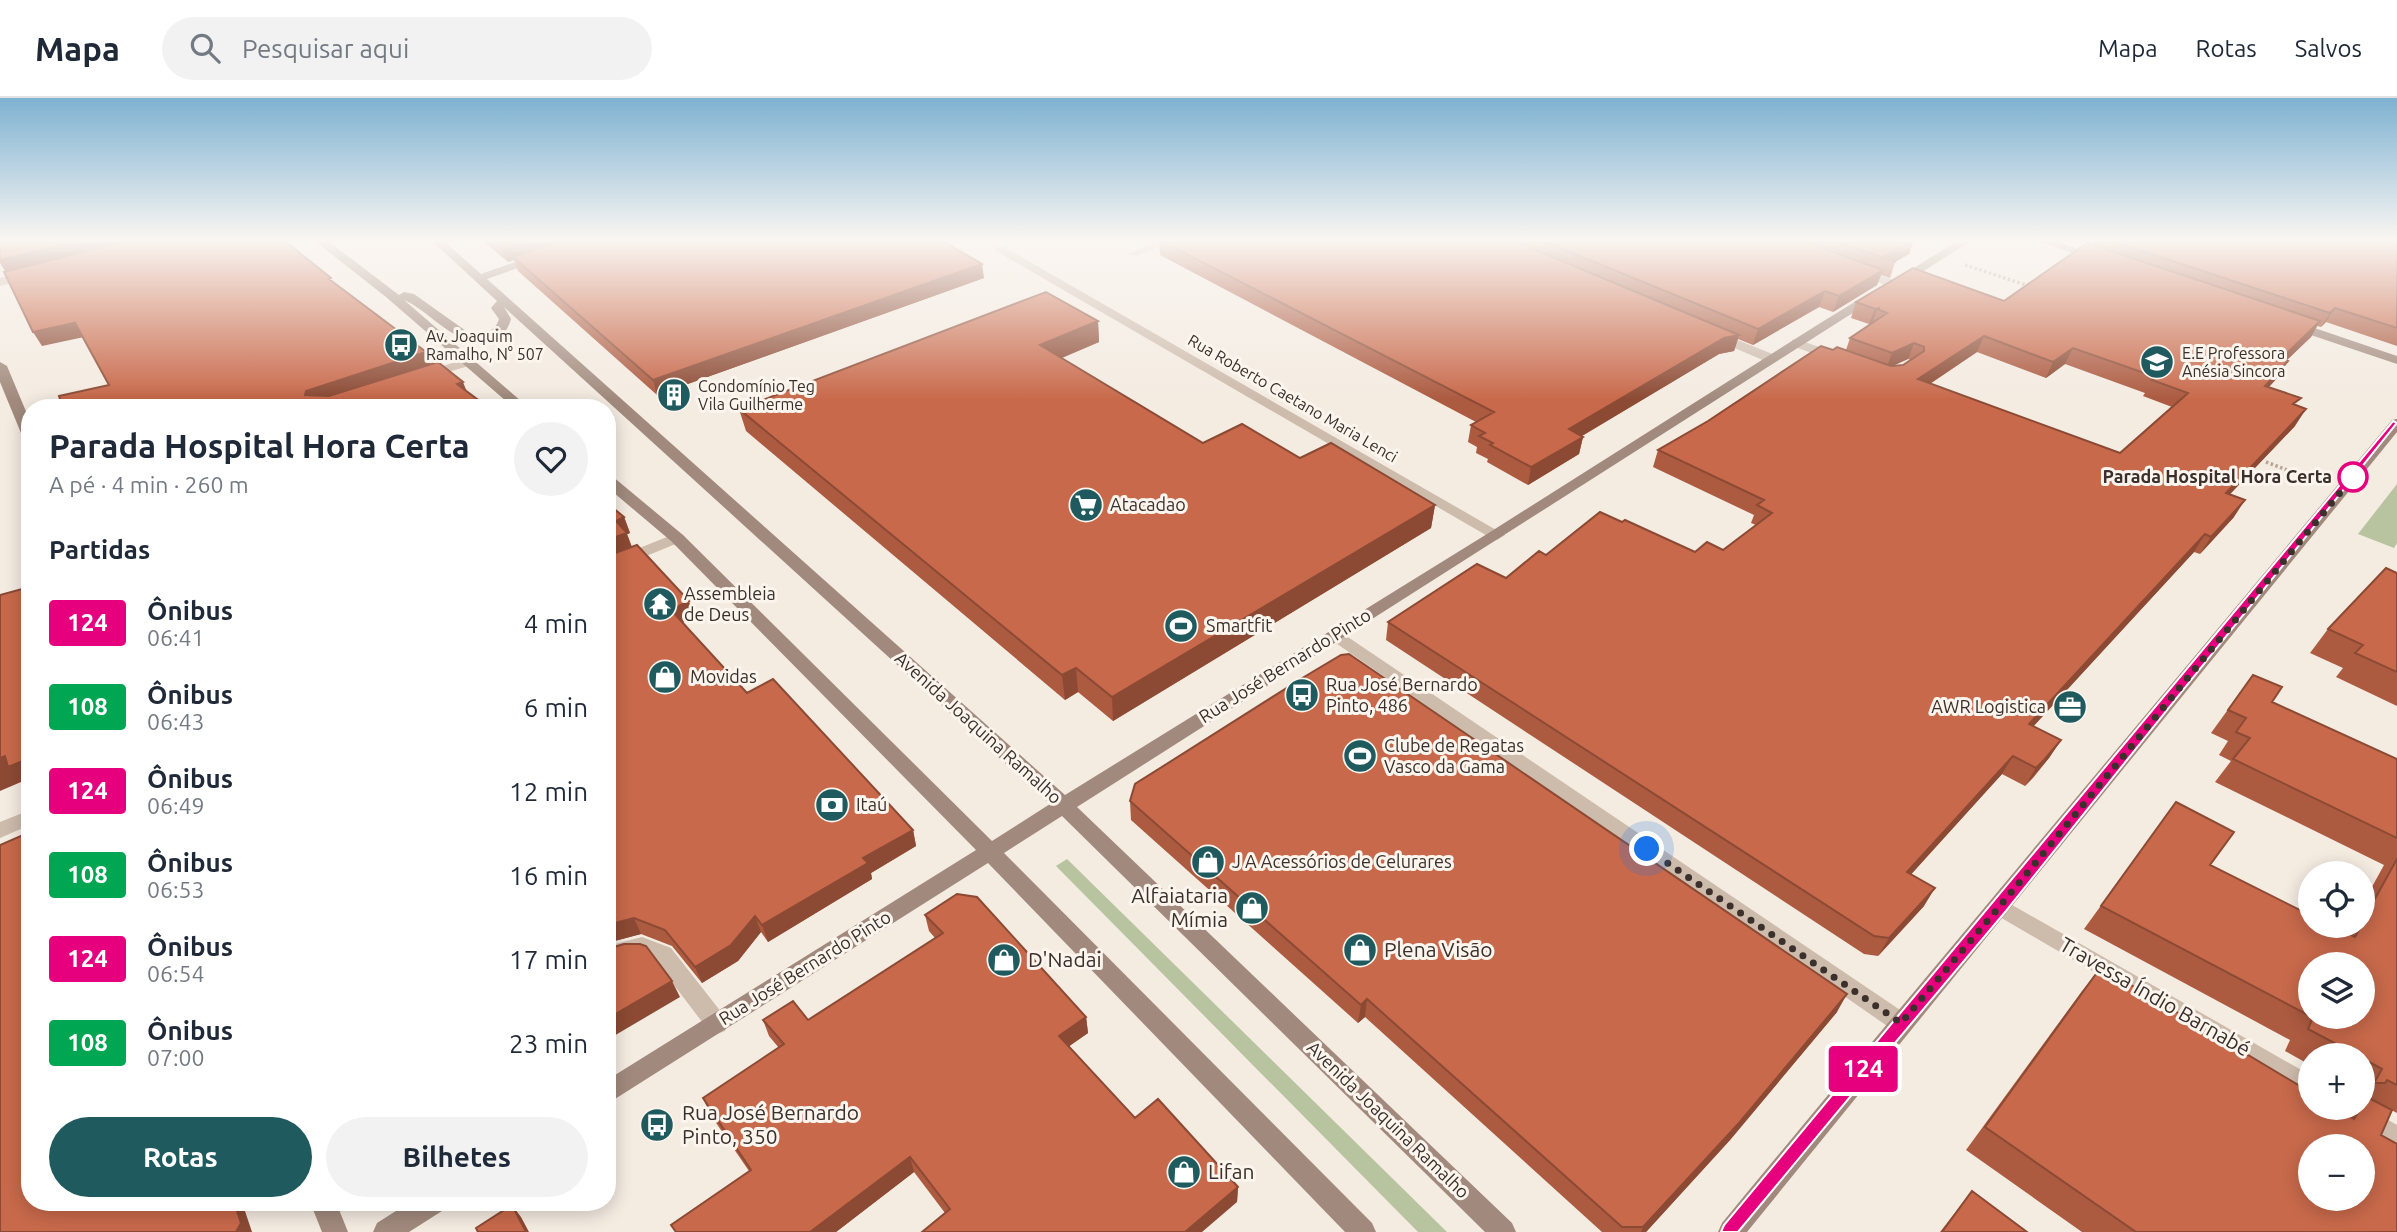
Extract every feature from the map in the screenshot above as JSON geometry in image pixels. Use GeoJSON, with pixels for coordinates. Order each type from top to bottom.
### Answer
{"type":"FeatureCollection","features":[{"type":"Feature","properties":{"kind":"street"},"geometry":{"type":"LineString","coordinates":[[390,294],[410,297],[462,334],[471,337],[488,337],[500,330],[505,319],[497,308],[505,300]]}},
{"type":"Feature","properties":{"kind":"street"},"geometry":{"type":"LineString","coordinates":[[390,294],[511,399]]}},
{"type":"Feature","properties":{"kind":"street","name":"Avenida Joaquina Ramalho"},"geometry":{"type":"LineString","coordinates":[[498,294],[614,399]]}},
{"type":"Feature","properties":{"kind":"street","name":"Rua Roberto Caetano Maria Lenci"},"geometry":{"type":"LineString","coordinates":[[1078,294],[1497,535]]}},
{"type":"Feature","properties":{"kind":"street","name":"Rua José Bernardo Pinto"},"geometry":{"type":"LineString","coordinates":[[616,1087],[1062,804],[1497,535],[1770,358],[1876,294]]}},
{"type":"Feature","properties":{"kind":"street"},"geometry":{"type":"LineString","coordinates":[[2281,321],[2397,360]]}},
{"type":"Feature","properties":{"kind":"street"},"geometry":{"type":"LineString","coordinates":[[1703,330],[1770,358]]}},
{"type":"Feature","properties":{"kind":"street"},"geometry":{"type":"LineString","coordinates":[[1796,342],[1843,360]]}},
{"type":"Feature","properties":{"kind":"street"},"geometry":{"type":"LineString","coordinates":[[405,381],[467,362]]}},
{"type":"Feature","properties":{"kind":"street"},"geometry":{"type":"LineString","coordinates":[[0,366],[21,416]]}},
{"type":"Feature","properties":{"kind":"street","name":"Avenida Joaquina Ramalho"},"geometry":{"type":"LineString","coordinates":[[616,400],[1062,804],[1503,1232]]}},
{"type":"Feature","properties":{"kind":"street"},"geometry":{"type":"LineString","coordinates":[[1731,1232],[2397,423]]}},
{"type":"Feature","properties":{"kind":"street"},"geometry":{"type":"LineString","coordinates":[[616,487],[677,538],[1363,1232]]}},
{"type":"Feature","properties":{"kind":"street"},"geometry":{"type":"LineString","coordinates":[[616,564],[677,538]]}},
{"type":"Feature","properties":{"kind":"street"},"geometry":{"type":"LineString","coordinates":[[1336,635],[1901,1023]]}},
{"type":"Feature","properties":{"kind":"street"},"geometry":{"type":"LineString","coordinates":[[0,830],[21,821]]}},
{"type":"Feature","properties":{"kind":"street","name":"Travessa Índio Barnabé"},"geometry":{"type":"LineString","coordinates":[[2000,906],[2298,1080]]}},
{"type":"Feature","properties":{"kind":"street"},"geometry":{"type":"LineString","coordinates":[[616,952],[638,945],[653,948],[663,954],[717,1024]]}},
{"type":"Feature","properties":{"kind":"street"},"geometry":{"type":"LineString","coordinates":[[2366,1120],[2397,1138]]}},
{"type":"Feature","properties":{"kind":"street"},"geometry":{"type":"LineString","coordinates":[[327,1211],[335,1232]]}},
{"type":"Feature","properties":{"kind":"street"},"geometry":{"type":"LineString","coordinates":[[386,1232],[419,1211]]}},
{"type":"Feature","properties":{"kind":"path"},"geometry":{"type":"LineString","coordinates":[[2266,462],[2306,477]]}},
{"type":"Feature","properties":{"kind":"green space"},"geometry":{"type":"Polygon","coordinates":[[[2397,484],[2397,543],[2394,548],[2358,534],[2397,484]]]}},
{"type":"Feature","properties":{"kind":"green space"},"geometry":{"type":"Polygon","coordinates":[[[1067,859],[1447,1232],[1418,1232],[1056,866],[1067,859]]]}},
{"type":"Feature","properties":{"kind":"building"},"geometry":{"type":"Polygon","coordinates":[[[15,294],[349,294],[426,352],[306,391],[305,395],[329,396],[438,362],[463,382],[457,384],[477,399],[60,399],[59,396],[109,385],[75,323],[33,332],[15,294]]]}},
{"type":"Feature","properties":{"kind":"building"},"geometry":{"type":"Polygon","coordinates":[[[555,294],[897,294],[653,380],[555,294]]]}},
{"type":"Feature","properties":{"kind":"building","name":"Atacadao"},"geometry":{"type":"Polygon","coordinates":[[[1041,294],[1049,294],[1098,321],[1040,345],[1203,443],[1242,424],[1300,458],[1331,443],[1435,505],[1112,697],[1076,668],[1062,675],[739,409],[1041,294]]]}},
{"type":"Feature","properties":{"kind":"building"},"geometry":{"type":"Polygon","coordinates":[[[1264,294],[1641,294],[1739,335],[1724,338],[1569,429],[1583,437],[1531,467],[1490,445],[1493,443],[1479,436],[1485,433],[1471,425],[1494,412],[1264,294]]]}},
{"type":"Feature","properties":{"kind":"building"},"geometry":{"type":"Polygon","coordinates":[[[1672,294],[1820,294],[1758,329],[1672,294]]]}},
{"type":"Feature","properties":{"kind":"building"},"geometry":{"type":"Polygon","coordinates":[[[1870,294],[1984,294],[2004,301],[2014,294],[2239,294],[2320,321],[2281,359],[2288,361],[2265,386],[2301,398],[2293,404],[2306,409],[2226,493],[2245,500],[2211,537],[2205,534],[2029,724],[2061,740],[2044,760],[2036,768],[2013,756],[1907,872],[1935,888],[1889,938],[1874,936],[1388,622],[1477,564],[1506,578],[1539,551],[1546,555],[1600,512],[1622,522],[1625,520],[1695,552],[1707,542],[1723,550],[1772,513],[1757,505],[1764,500],[1658,450],[1708,421],[1821,346],[1833,350],[1837,347],[1891,366],[1903,365],[1924,351],[1924,347],[1914,343],[1892,353],[1850,338],[1887,313],[1877,309],[1880,308],[1875,309],[1856,302],[1870,294]],[[1984,336],[1918,379],[2120,453],[2188,393],[2152,380],[2156,377],[2073,348],[2053,362],[1984,336]]]}},
{"type":"Feature","properties":{"kind":"building"},"geometry":{"type":"Polygon","coordinates":[[[2272,294],[2397,294],[2397,328],[2335,308],[2330,313],[2272,294]]]}},
{"type":"Feature","properties":{"kind":"building"},"geometry":{"type":"Polygon","coordinates":[[[616,510],[624,517],[616,521],[616,510]]]}},
{"type":"Feature","properties":{"kind":"building"},"geometry":{"type":"Polygon","coordinates":[[[616,521],[627,533],[616,537],[616,521]]]}},
{"type":"Feature","properties":{"kind":"building"},"geometry":{"type":"Polygon","coordinates":[[[637,545],[689,601],[671,610],[747,693],[773,679],[913,830],[863,858],[868,863],[762,925],[755,916],[731,945],[695,967],[665,930],[634,918],[616,923],[616,553],[637,545]]]}},
{"type":"Feature","properties":{"kind":"building"},"geometry":{"type":"Polygon","coordinates":[[[2386,568],[2397,573],[2397,672],[2355,653],[2363,645],[2328,629],[2386,568]]]}},
{"type":"Feature","properties":{"kind":"building"},"geometry":{"type":"Polygon","coordinates":[[[21,589],[21,762],[8,767],[5,756],[0,758],[0,595],[21,589]]]}},
{"type":"Feature","properties":{"kind":"building"},"geometry":{"type":"Polygon","coordinates":[[[1349,654],[1847,994],[1739,1123],[1643,1227],[1622,1227],[1367,999],[1361,1005],[1130,801],[1135,784],[1304,677],[1341,655],[1349,654]]]}},
{"type":"Feature","properties":{"kind":"building"},"geometry":{"type":"Polygon","coordinates":[[[2253,675],[2282,687],[2272,702],[2397,759],[2397,838],[2233,759],[2250,738],[2236,732],[2246,718],[2228,710],[2253,675]]]}},
{"type":"Feature","properties":{"kind":"building"},"geometry":{"type":"Polygon","coordinates":[[[2176,802],[2234,832],[2210,865],[2298,909],[2298,938],[2375,938],[2375,899],[2397,859],[2397,1085],[2387,1080],[2385,1083],[2375,1083],[2382,1069],[2375,1065],[2375,1043],[2334,1043],[2308,1029],[2375,1029],[2375,952],[2298,952],[2298,1010],[2101,906],[2176,802]]]}},
{"type":"Feature","properties":{"kind":"building"},"geometry":{"type":"Polygon","coordinates":[[[21,836],[21,1211],[237,1211],[241,1223],[236,1232],[0,1232],[0,845],[21,836]]]}},
{"type":"Feature","properties":{"kind":"building"},"geometry":{"type":"Polygon","coordinates":[[[957,894],[977,897],[1086,1017],[1059,1036],[1135,1118],[1158,1099],[1238,1187],[1185,1232],[922,1232],[950,1209],[910,1157],[810,1232],[676,1232],[671,1225],[751,1170],[703,1098],[784,1044],[763,1020],[793,1001],[808,1020],[943,933],[925,915],[957,894]]]}},
{"type":"Feature","properties":{"kind":"building"},"geometry":{"type":"Polygon","coordinates":[[[624,944],[646,946],[672,981],[616,1014],[616,946],[624,944]]]}},
{"type":"Feature","properties":{"kind":"building"},"geometry":{"type":"Polygon","coordinates":[[[2101,967],[2298,1085],[2298,1120],[2375,1120],[2375,1101],[2392,1110],[2381,1135],[2397,1144],[2397,1232],[2136,1232],[1985,1127],[2101,967]]]}},
{"type":"Feature","properties":{"kind":"building"},"geometry":{"type":"Polygon","coordinates":[[[1972,1191],[2027,1232],[1942,1232],[1972,1191]]]}},
{"type":"Feature","properties":{"kind":"building"},"geometry":{"type":"Polygon","coordinates":[[[503,1211],[515,1211],[526,1232],[478,1232],[476,1228],[503,1211]]]}},
{"type":"Feature","properties":{"kind":"bus line","name":"124"},"geometry":{"type":"LineString","coordinates":[[1731,1232],[2397,423]]}},
{"type":"Feature","properties":{"kind":"place","name":"Av. Joaquim Ramalho, N° 507"},"geometry":{"type":"Point","coordinates":[401,345]}},
{"type":"Feature","properties":{"kind":"place","name":"E.E Professora Anésia Sincora"},"geometry":{"type":"Point","coordinates":[2157,362]}},
{"type":"Feature","properties":{"kind":"place","name":"Condomínio Teg Vila Guilherme"},"geometry":{"type":"Point","coordinates":[674,395]}},
{"type":"Feature","properties":{"kind":"place","name":"Parada Hospital Hora Certa"},"geometry":{"type":"Point","coordinates":[2353,477]}},
{"type":"Feature","properties":{"kind":"place","name":"Atacadao"},"geometry":{"type":"Point","coordinates":[1086,505]}},
{"type":"Feature","properties":{"kind":"place","name":"Assembleia de Deus"},"geometry":{"type":"Point","coordinates":[660,604]}},
{"type":"Feature","properties":{"kind":"place","name":"Smartfit"},"geometry":{"type":"Point","coordinates":[1181,626]}},
{"type":"Feature","properties":{"kind":"place","name":"Movidas"},"geometry":{"type":"Point","coordinates":[665,677]}},
{"type":"Feature","properties":{"kind":"place","name":"Rua José Bernardo Pinto, 486"},"geometry":{"type":"Point","coordinates":[1302,695]}},
{"type":"Feature","properties":{"kind":"place","name":"AWR Logistica"},"geometry":{"type":"Point","coordinates":[2070,707]}},
{"type":"Feature","properties":{"kind":"place","name":"Clube de Regatas Vasco da Gama"},"geometry":{"type":"Point","coordinates":[1360,756]}},
{"type":"Feature","properties":{"kind":"place","name":"Itaú"},"geometry":{"type":"Point","coordinates":[832,805]}},
{"type":"Feature","properties":{"kind":"place","name":"J A Acessórios de Celurares"},"geometry":{"type":"Point","coordinates":[1208,862]}},
{"type":"Feature","properties":{"kind":"place","name":"Alfaiataria Mímia"},"geometry":{"type":"Point","coordinates":[1252,908]}},
{"type":"Feature","properties":{"kind":"place","name":"Plena Visão"},"geometry":{"type":"Point","coordinates":[1360,950]}},
{"type":"Feature","properties":{"kind":"place","name":"D'Nadai"},"geometry":{"type":"Point","coordinates":[1004,960]}},
{"type":"Feature","properties":{"kind":"place","name":"Rua José Bernardo Pinto, 350"},"geometry":{"type":"Point","coordinates":[657,1125]}},
{"type":"Feature","properties":{"kind":"place","name":"Lifan"},"geometry":{"type":"Point","coordinates":[1184,1172]}},
{"type":"Feature","properties":{"kind":"route"},"geometry":{"type":"LineString","coordinates":[[1647,849],[1901,1023],[2353,477]]}}]}
